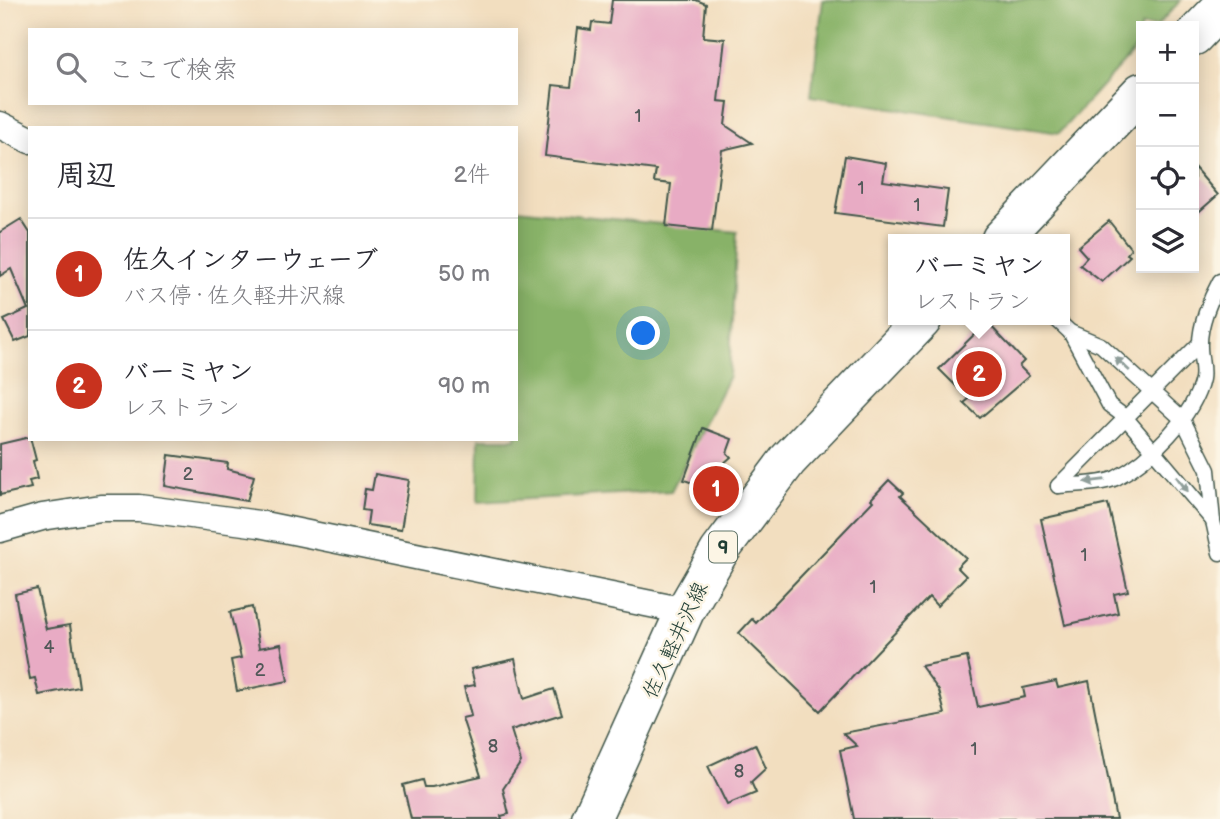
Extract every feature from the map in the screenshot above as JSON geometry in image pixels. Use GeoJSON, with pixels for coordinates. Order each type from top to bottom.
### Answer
{"type":"FeatureCollection","features":[{"type":"Feature","properties":{"kind":"main road"},"geometry":{"type":"LineString","coordinates":[[1199,31],[1220,9]]}},
{"type":"Feature","properties":{"kind":"main road"},"geometry":{"type":"LineString","coordinates":[[1006,234],[1136,97]]}},
{"type":"Feature","properties":{"kind":"main road","name":"佐久軽井沢線"},"geometry":{"type":"LineString","coordinates":[[591,819],[685,611],[719,552],[788,460],[917,325]]}},
{"type":"Feature","properties":{"kind":"street"},"geometry":{"type":"LineString","coordinates":[[0,125],[28,139]]}},
{"type":"Feature","properties":{"kind":"street"},"geometry":{"type":"LineString","coordinates":[[0,529],[41,517],[101,508],[139,508],[259,524],[685,611]]}},
{"type":"Feature","properties":{"kind":"lane"},"geometry":{"type":"LineString","coordinates":[[1199,344],[1058,486],[1115,479],[1153,450],[1183,420],[1195,399],[1202,376],[1199,344],[1212,295],[1220,281]]}},
{"type":"Feature","properties":{"kind":"lane"},"geometry":{"type":"LineString","coordinates":[[1062,325],[1070,332],[1110,405],[1125,417],[1213,521]]}},
{"type":"Feature","properties":{"kind":"lane"},"geometry":{"type":"LineString","coordinates":[[1070,332],[1101,345],[1183,420],[1208,470],[1213,521],[1220,553]]}},
{"type":"Feature","properties":{"kind":"green space"},"geometry":{"type":"Polygon","coordinates":[[[823,0],[1072,0],[1073,3],[1181,0],[1162,21],[1136,21],[1136,48],[1059,133],[811,96],[823,0]]]}},
{"type":"Feature","properties":{"kind":"green space"},"geometry":{"type":"Polygon","coordinates":[[[518,209],[737,232],[729,376],[671,491],[478,502],[479,441],[518,441],[518,209]]]}},
{"type":"Feature","properties":{"kind":"building"},"geometry":{"type":"Polygon","coordinates":[[[612,0],[696,0],[706,4],[703,37],[725,39],[718,101],[728,102],[725,125],[752,143],[722,150],[712,231],[666,226],[671,184],[654,182],[656,170],[545,156],[553,85],[571,87],[578,28],[591,30],[592,22],[609,24],[612,0]]]}},
{"type":"Feature","properties":{"kind":"building"},"geometry":{"type":"Polygon","coordinates":[[[845,156],[886,163],[883,181],[948,190],[943,227],[835,213],[845,156]]]}},
{"type":"Feature","properties":{"kind":"building"},"geometry":{"type":"Polygon","coordinates":[[[1199,173],[1218,195],[1199,212],[1199,173]]]}},
{"type":"Feature","properties":{"kind":"building"},"geometry":{"type":"Polygon","coordinates":[[[21,219],[28,230],[28,309],[11,269],[0,276],[0,232],[21,219]]]}},
{"type":"Feature","properties":{"kind":"building"},"geometry":{"type":"Polygon","coordinates":[[[1109,221],[1131,249],[1127,254],[1130,256],[1102,282],[1080,265],[1087,257],[1078,247],[1109,221]]]}},
{"type":"Feature","properties":{"kind":"building"},"geometry":{"type":"Polygon","coordinates":[[[28,309],[28,337],[15,342],[4,320],[28,309]]]}},
{"type":"Feature","properties":{"kind":"building"},"geometry":{"type":"Polygon","coordinates":[[[984,325],[990,325],[1024,361],[1019,366],[1029,376],[980,418],[964,403],[969,399],[939,369],[984,325]]]}},
{"type":"Feature","properties":{"kind":"building"},"geometry":{"type":"Polygon","coordinates":[[[703,428],[732,439],[727,453],[731,457],[699,485],[684,480],[703,428]]]}},
{"type":"Feature","properties":{"kind":"building"},"geometry":{"type":"Polygon","coordinates":[[[28,437],[28,441],[31,441],[37,479],[29,481],[31,488],[0,495],[0,444],[28,437]]]}},
{"type":"Feature","properties":{"kind":"building"},"geometry":{"type":"Polygon","coordinates":[[[169,455],[228,463],[227,469],[254,476],[247,501],[165,486],[169,455]]]}},
{"type":"Feature","properties":{"kind":"building"},"geometry":{"type":"Polygon","coordinates":[[[375,474],[409,480],[401,530],[367,525],[369,511],[362,510],[365,489],[372,490],[375,474]]]}},
{"type":"Feature","properties":{"kind":"building"},"geometry":{"type":"Polygon","coordinates":[[[889,480],[903,493],[900,496],[966,558],[957,567],[966,576],[937,606],[929,597],[820,711],[739,633],[752,619],[756,623],[873,501],[871,499],[889,480]]]}},
{"type":"Feature","properties":{"kind":"building"},"geometry":{"type":"Polygon","coordinates":[[[1108,504],[1128,591],[1114,594],[1118,613],[1065,625],[1041,519],[1108,504]]]}},
{"type":"Feature","properties":{"kind":"building"},"geometry":{"type":"Polygon","coordinates":[[[37,589],[46,629],[70,625],[79,687],[39,695],[35,678],[30,679],[15,594],[37,589]]]}},
{"type":"Feature","properties":{"kind":"building"},"geometry":{"type":"Polygon","coordinates":[[[252,607],[259,648],[281,644],[288,681],[237,691],[231,660],[241,658],[230,612],[252,607]]]}},
{"type":"Feature","properties":{"kind":"building"},"geometry":{"type":"Polygon","coordinates":[[[967,657],[978,707],[1025,697],[1023,688],[1056,681],[1058,688],[1089,681],[1116,819],[854,819],[840,750],[857,746],[843,733],[945,714],[939,691],[921,666],[967,657]]]}},
{"type":"Feature","properties":{"kind":"building"},"geometry":{"type":"Polygon","coordinates":[[[515,659],[524,699],[554,689],[562,714],[511,730],[521,762],[503,789],[509,814],[501,816],[502,819],[411,819],[403,785],[422,780],[424,787],[432,787],[481,776],[462,718],[471,716],[464,687],[475,685],[471,669],[515,659]]]}},
{"type":"Feature","properties":{"kind":"building"},"geometry":{"type":"Polygon","coordinates":[[[755,744],[766,768],[751,782],[756,793],[727,805],[708,766],[755,744]]]}},
{"type":"Feature","properties":{"kind":"place","name":"バーミヤン"},"geometry":{"type":"Point","coordinates":[979,374]}},
{"type":"Feature","properties":{"kind":"place","name":"佐久インターウェーブ"},"geometry":{"type":"Point","coordinates":[716,489]}}]}
